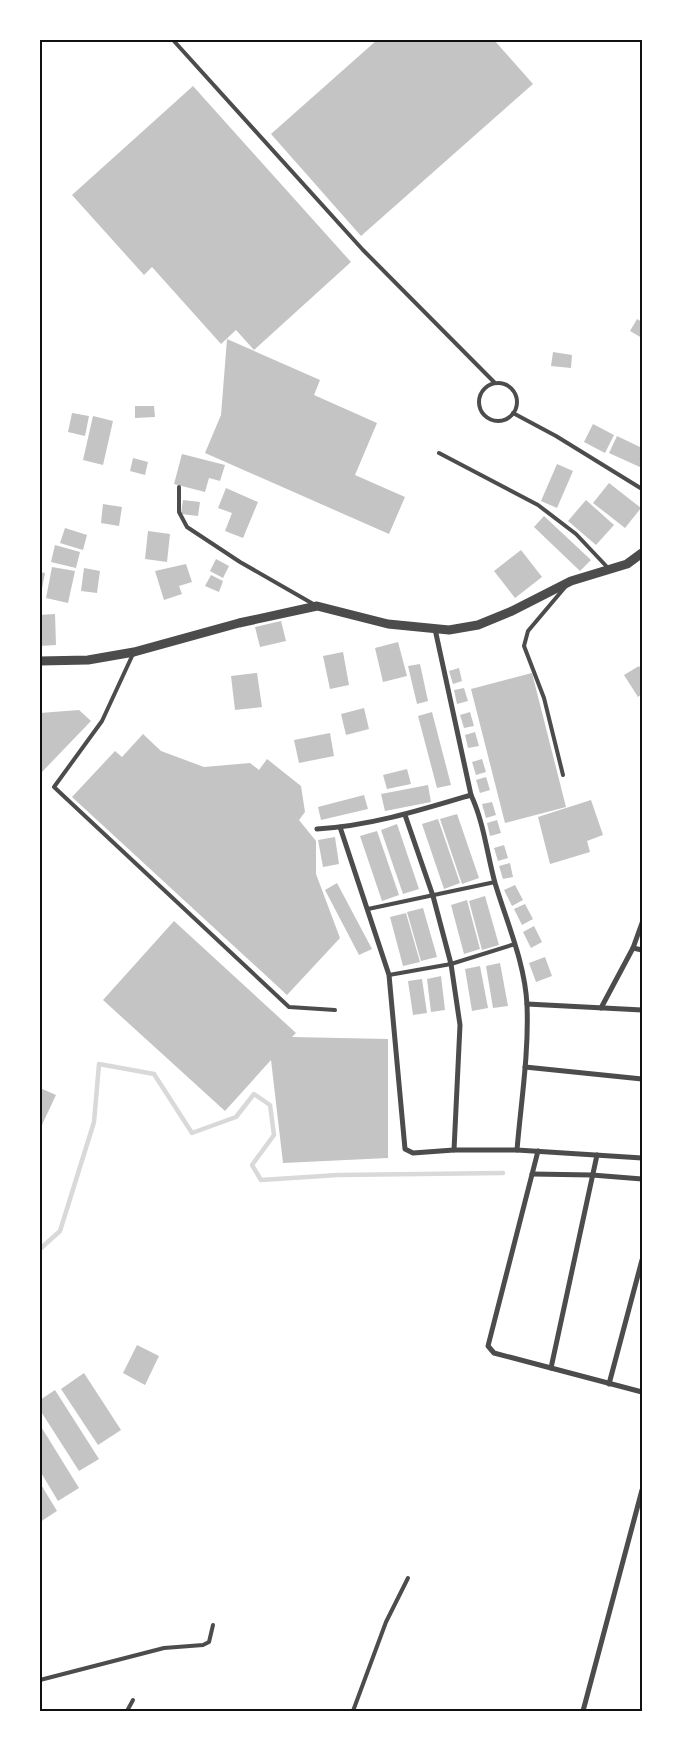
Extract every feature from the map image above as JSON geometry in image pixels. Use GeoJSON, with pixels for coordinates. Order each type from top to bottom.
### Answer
{"type":"FeatureCollection","features":[{"type":"Feature","properties":{"kind":"street"},"geometry":{"type":"LineString","coordinates":[[40,661],[88,660],[134,652],[239,623],[317,606],[388,624],[449,630],[478,625],[512,611],[571,581],[627,564],[642,553]]}},
{"type":"Feature","properties":{"kind":"street"},"geometry":{"type":"LineString","coordinates":[[435,629],[472,795],[477,808],[495,882],[515,944],[527,1004],[517,1150]]}},
{"type":"Feature","properties":{"kind":"street"},"geometry":{"type":"LineString","coordinates":[[317,829],[340,827],[405,815],[472,795]]}},
{"type":"Feature","properties":{"kind":"street"},"geometry":{"type":"LineString","coordinates":[[405,815],[433,896],[451,964],[460,1025],[454,1150]]}},
{"type":"Feature","properties":{"kind":"street"},"geometry":{"type":"LineString","coordinates":[[340,827],[390,975],[405,1148],[413,1153],[454,1150],[517,1150],[642,1158]]}},
{"type":"Feature","properties":{"kind":"street"},"geometry":{"type":"LineString","coordinates":[[601,1008],[633,948],[642,923]]}},
{"type":"Feature","properties":{"kind":"street"},"geometry":{"type":"LineString","coordinates":[[633,948],[642,950]]}},
{"type":"Feature","properties":{"kind":"street"},"geometry":{"type":"LineString","coordinates":[[527,1004],[642,1010]]}},
{"type":"Feature","properties":{"kind":"street"},"geometry":{"type":"LineString","coordinates":[[524,1067],[642,1079]]}},
{"type":"Feature","properties":{"kind":"street"},"geometry":{"type":"LineString","coordinates":[[538,1151],[488,1346],[494,1353],[642,1392]]}},
{"type":"Feature","properties":{"kind":"street"},"geometry":{"type":"LineString","coordinates":[[551,1368],[597,1155]]}},
{"type":"Feature","properties":{"kind":"street"},"geometry":{"type":"LineString","coordinates":[[532,1174],[592,1175],[642,1179]]}},
{"type":"Feature","properties":{"kind":"street"},"geometry":{"type":"LineString","coordinates":[[609,1384],[642,1260]]}},
{"type":"Feature","properties":{"kind":"street"},"geometry":{"type":"LineString","coordinates":[[583,1711],[642,1490]]}},
{"type":"Feature","properties":{"kind":"lane"},"geometry":{"type":"LineString","coordinates":[[173,40],[363,250],[494,382]]}},
{"type":"Feature","properties":{"kind":"lane"},"geometry":{"type":"LineString","coordinates":[[494,382],[502,382],[514,392],[517,399],[514,413],[500,421],[486,417],[481,412],[479,397],[488,385],[494,382]]}},
{"type":"Feature","properties":{"kind":"lane"},"geometry":{"type":"LineString","coordinates":[[514,413],[556,436],[642,489]]}},
{"type":"Feature","properties":{"kind":"lane"},"geometry":{"type":"LineString","coordinates":[[439,453],[538,505],[576,534],[610,570]]}},
{"type":"Feature","properties":{"kind":"lane"},"geometry":{"type":"LineString","coordinates":[[180,487],[180,512],[187,527],[240,562],[317,606]]}},
{"type":"Feature","properties":{"kind":"lane"},"geometry":{"type":"LineString","coordinates":[[563,775],[544,698],[524,646],[528,631],[571,581]]}},
{"type":"Feature","properties":{"kind":"lane"},"geometry":{"type":"LineString","coordinates":[[134,652],[102,721],[54,787],[289,1007],[335,1010]]}},
{"type":"Feature","properties":{"kind":"lane"},"geometry":{"type":"LineString","coordinates":[[368,909],[495,882]]}},
{"type":"Feature","properties":{"kind":"lane"},"geometry":{"type":"LineString","coordinates":[[390,975],[451,964],[515,944]]}},
{"type":"Feature","properties":{"kind":"lane"},"geometry":{"type":"LineString","coordinates":[[354,1711],[386,1622],[408,1578]]}},
{"type":"Feature","properties":{"kind":"lane"},"geometry":{"type":"LineString","coordinates":[[40,1680],[164,1648],[203,1645],[209,1642],[213,1625]]}},
{"type":"Feature","properties":{"kind":"lane"},"geometry":{"type":"LineString","coordinates":[[127,1711],[133,1700]]}},
{"type":"Feature","properties":{"kind":"building"},"geometry":{"type":"Polygon","coordinates":[[[377,40],[494,40],[533,84],[361,236],[271,134],[377,40]]]}},
{"type":"Feature","properties":{"kind":"building"},"geometry":{"type":"Polygon","coordinates":[[[193,86],[351,262],[254,350],[236,330],[221,344],[152,267],[144,275],[72,195],[193,86]]]}},
{"type":"Feature","properties":{"kind":"building"},"geometry":{"type":"Polygon","coordinates":[[[637,319],[642,322],[642,338],[630,331],[637,319]]]}},
{"type":"Feature","properties":{"kind":"building"},"geometry":{"type":"Polygon","coordinates":[[[227,339],[320,380],[314,395],[377,423],[355,475],[405,497],[389,534],[205,453],[221,415],[227,339]]]}},
{"type":"Feature","properties":{"kind":"building"},"geometry":{"type":"Polygon","coordinates":[[[553,352],[572,355],[571,368],[551,366],[553,352]]]}},
{"type":"Feature","properties":{"kind":"building"},"geometry":{"type":"Polygon","coordinates":[[[135,406],[154,406],[155,417],[135,418],[135,406]]]}},
{"type":"Feature","properties":{"kind":"building"},"geometry":{"type":"Polygon","coordinates":[[[72,413],[89,416],[85,436],[68,432],[72,413]]]}},
{"type":"Feature","properties":{"kind":"building"},"geometry":{"type":"Polygon","coordinates":[[[93,416],[113,421],[103,465],[83,460],[93,416]]]}},
{"type":"Feature","properties":{"kind":"building"},"geometry":{"type":"Polygon","coordinates":[[[593,424],[614,435],[605,453],[584,442],[593,424]]]}},
{"type":"Feature","properties":{"kind":"building"},"geometry":{"type":"Polygon","coordinates":[[[617,436],[642,448],[642,468],[609,453],[617,436]]]}},
{"type":"Feature","properties":{"kind":"building"},"geometry":{"type":"Polygon","coordinates":[[[182,454],[225,465],[220,481],[209,478],[205,492],[174,484],[182,454]]]}},
{"type":"Feature","properties":{"kind":"building"},"geometry":{"type":"Polygon","coordinates":[[[133,458],[148,462],[145,475],[130,471],[133,458]]]}},
{"type":"Feature","properties":{"kind":"building"},"geometry":{"type":"Polygon","coordinates":[[[557,464],[573,471],[557,508],[541,501],[557,464]]]}},
{"type":"Feature","properties":{"kind":"building"},"geometry":{"type":"Polygon","coordinates":[[[609,483],[641,508],[625,528],[593,503],[609,483]]]}},
{"type":"Feature","properties":{"kind":"building"},"geometry":{"type":"Polygon","coordinates":[[[226,488],[258,502],[243,538],[225,531],[232,513],[218,508],[226,488]]]}},
{"type":"Feature","properties":{"kind":"building"},"geometry":{"type":"Polygon","coordinates":[[[183,500],[200,502],[198,516],[181,514],[183,500]]]}},
{"type":"Feature","properties":{"kind":"building"},"geometry":{"type":"Polygon","coordinates":[[[586,500],[614,525],[596,545],[568,521],[586,500]]]}},
{"type":"Feature","properties":{"kind":"building"},"geometry":{"type":"Polygon","coordinates":[[[103,504],[122,507],[119,526],[101,523],[103,504]]]}},
{"type":"Feature","properties":{"kind":"building"},"geometry":{"type":"Polygon","coordinates":[[[544,516],[591,560],[580,571],[534,527],[544,516]]]}},
{"type":"Feature","properties":{"kind":"building"},"geometry":{"type":"Polygon","coordinates":[[[65,528],[87,535],[83,550],[60,543],[65,528]]]}},
{"type":"Feature","properties":{"kind":"building"},"geometry":{"type":"Polygon","coordinates":[[[148,531],[170,534],[167,562],[145,559],[148,531]]]}},
{"type":"Feature","properties":{"kind":"building"},"geometry":{"type":"Polygon","coordinates":[[[55,545],[80,552],[76,568],[51,562],[55,545]]]}},
{"type":"Feature","properties":{"kind":"building"},"geometry":{"type":"Polygon","coordinates":[[[521,550],[542,577],[515,598],[494,571],[521,550]]]}},
{"type":"Feature","properties":{"kind":"building"},"geometry":{"type":"Polygon","coordinates":[[[216,559],[229,566],[223,578],[210,571],[216,559]]]}},
{"type":"Feature","properties":{"kind":"building"},"geometry":{"type":"Polygon","coordinates":[[[186,564],[192,582],[179,586],[182,594],[164,600],[155,571],[186,564]]]}},
{"type":"Feature","properties":{"kind":"building"},"geometry":{"type":"Polygon","coordinates":[[[52,567],[75,571],[68,603],[46,598],[52,567]]]}},
{"type":"Feature","properties":{"kind":"building"},"geometry":{"type":"Polygon","coordinates":[[[84,568],[100,571],[97,593],[81,591],[84,568]]]}},
{"type":"Feature","properties":{"kind":"building"},"geometry":{"type":"Polygon","coordinates":[[[40,572],[45,573],[41,594],[40,594],[40,572]]]}},
{"type":"Feature","properties":{"kind":"building"},"geometry":{"type":"Polygon","coordinates":[[[211,575],[223,581],[219,592],[205,586],[211,575]]]}},
{"type":"Feature","properties":{"kind":"building"},"geometry":{"type":"Polygon","coordinates":[[[55,614],[56,645],[40,646],[40,615],[55,614]]]}},
{"type":"Feature","properties":{"kind":"building"},"geometry":{"type":"Polygon","coordinates":[[[281,621],[286,641],[260,647],[255,627],[281,621]]]}},
{"type":"Feature","properties":{"kind":"building"},"geometry":{"type":"Polygon","coordinates":[[[398,642],[407,676],[383,682],[375,648],[398,642]]]}},
{"type":"Feature","properties":{"kind":"building"},"geometry":{"type":"Polygon","coordinates":[[[343,652],[349,685],[330,689],[323,656],[343,652]]]}},
{"type":"Feature","properties":{"kind":"building"},"geometry":{"type":"Polygon","coordinates":[[[420,664],[428,701],[417,704],[408,666],[420,664]]]}},
{"type":"Feature","properties":{"kind":"building"},"geometry":{"type":"Polygon","coordinates":[[[639,666],[642,671],[642,694],[638,697],[624,675],[639,666]]]}},
{"type":"Feature","properties":{"kind":"building"},"geometry":{"type":"Polygon","coordinates":[[[459,668],[462,681],[453,684],[449,671],[459,668]]]}},
{"type":"Feature","properties":{"kind":"building"},"geometry":{"type":"Polygon","coordinates":[[[257,673],[262,707],[235,710],[231,676],[257,673]]]}},
{"type":"Feature","properties":{"kind":"building"},"geometry":{"type":"Polygon","coordinates":[[[532,673],[566,807],[505,823],[471,689],[532,673]]]}},
{"type":"Feature","properties":{"kind":"building"},"geometry":{"type":"Polygon","coordinates":[[[464,688],[468,701],[457,704],[454,690],[464,688]]]}},
{"type":"Feature","properties":{"kind":"building"},"geometry":{"type":"Polygon","coordinates":[[[364,708],[369,729],[346,735],[341,714],[364,708]]]}},
{"type":"Feature","properties":{"kind":"building"},"geometry":{"type":"Polygon","coordinates":[[[79,710],[91,721],[40,774],[40,713],[79,710]]]}},
{"type":"Feature","properties":{"kind":"building"},"geometry":{"type":"Polygon","coordinates":[[[432,712],[451,785],[437,788],[418,716],[432,712]]]}},
{"type":"Feature","properties":{"kind":"building"},"geometry":{"type":"Polygon","coordinates":[[[470,712],[474,726],[464,728],[460,715],[470,712]]]}},
{"type":"Feature","properties":{"kind":"building"},"geometry":{"type":"Polygon","coordinates":[[[475,732],[479,746],[468,748],[465,735],[475,732]]]}},
{"type":"Feature","properties":{"kind":"building"},"geometry":{"type":"Polygon","coordinates":[[[330,733],[334,756],[299,763],[294,740],[330,733]]]}},
{"type":"Feature","properties":{"kind":"building"},"geometry":{"type":"Polygon","coordinates":[[[143,734],[161,751],[204,767],[250,763],[259,770],[267,759],[301,786],[305,812],[299,820],[316,841],[316,874],[340,938],[287,995],[72,797],[115,751],[122,757],[143,734]]]}},
{"type":"Feature","properties":{"kind":"building"},"geometry":{"type":"Polygon","coordinates":[[[482,759],[486,772],[476,775],[472,762],[482,759]]]}},
{"type":"Feature","properties":{"kind":"building"},"geometry":{"type":"Polygon","coordinates":[[[407,769],[411,784],[387,789],[383,775],[407,769]]]}},
{"type":"Feature","properties":{"kind":"building"},"geometry":{"type":"Polygon","coordinates":[[[486,777],[490,790],[480,793],[476,780],[486,777]]]}},
{"type":"Feature","properties":{"kind":"building"},"geometry":{"type":"Polygon","coordinates":[[[428,785],[431,802],[385,811],[381,794],[428,785]]]}},
{"type":"Feature","properties":{"kind":"building"},"geometry":{"type":"Polygon","coordinates":[[[364,795],[368,809],[321,820],[318,807],[364,795]]]}},
{"type":"Feature","properties":{"kind":"building"},"geometry":{"type":"Polygon","coordinates":[[[591,800],[603,835],[587,841],[590,852],[550,864],[538,817],[591,800]]]}},
{"type":"Feature","properties":{"kind":"building"},"geometry":{"type":"Polygon","coordinates":[[[492,802],[496,815],[486,818],[482,804],[492,802]]]}},
{"type":"Feature","properties":{"kind":"building"},"geometry":{"type":"Polygon","coordinates":[[[457,814],[479,878],[462,884],[440,819],[457,814]]]}},
{"type":"Feature","properties":{"kind":"building"},"geometry":{"type":"Polygon","coordinates":[[[438,819],[460,883],[444,889],[422,824],[438,819]]]}},
{"type":"Feature","properties":{"kind":"building"},"geometry":{"type":"Polygon","coordinates":[[[497,820],[501,833],[490,836],[487,823],[497,820]]]}},
{"type":"Feature","properties":{"kind":"building"},"geometry":{"type":"Polygon","coordinates":[[[397,824],[419,889],[403,894],[381,830],[397,824]]]}},
{"type":"Feature","properties":{"kind":"building"},"geometry":{"type":"Polygon","coordinates":[[[377,831],[399,895],[382,901],[360,836],[377,831]]]}},
{"type":"Feature","properties":{"kind":"building"},"geometry":{"type":"Polygon","coordinates":[[[335,837],[339,864],[323,867],[318,840],[335,837]]]}},
{"type":"Feature","properties":{"kind":"building"},"geometry":{"type":"Polygon","coordinates":[[[504,845],[508,858],[498,861],[494,848],[504,845]]]}},
{"type":"Feature","properties":{"kind":"building"},"geometry":{"type":"Polygon","coordinates":[[[510,863],[513,877],[503,879],[499,866],[510,863]]]}},
{"type":"Feature","properties":{"kind":"building"},"geometry":{"type":"Polygon","coordinates":[[[337,883],[372,949],[359,955],[325,890],[337,883]]]}},
{"type":"Feature","properties":{"kind":"building"},"geometry":{"type":"Polygon","coordinates":[[[515,885],[523,900],[512,906],[504,890],[515,885]]]}},
{"type":"Feature","properties":{"kind":"building"},"geometry":{"type":"Polygon","coordinates":[[[485,896],[499,945],[482,950],[469,901],[485,896]]]}},
{"type":"Feature","properties":{"kind":"building"},"geometry":{"type":"Polygon","coordinates":[[[467,900],[480,949],[464,954],[451,905],[467,900]]]}},
{"type":"Feature","properties":{"kind":"building"},"geometry":{"type":"Polygon","coordinates":[[[525,904],[533,919],[522,925],[514,909],[525,904]]]}},
{"type":"Feature","properties":{"kind":"building"},"geometry":{"type":"Polygon","coordinates":[[[423,908],[437,957],[421,961],[407,912],[423,908]]]}},
{"type":"Feature","properties":{"kind":"building"},"geometry":{"type":"Polygon","coordinates":[[[406,913],[420,962],[403,966],[390,917],[406,913]]]}},
{"type":"Feature","properties":{"kind":"building"},"geometry":{"type":"Polygon","coordinates":[[[174,921],[296,1033],[292,1037],[388,1039],[388,1158],[283,1163],[271,1060],[225,1111],[103,1000],[174,921]]]}},
{"type":"Feature","properties":{"kind":"building"},"geometry":{"type":"Polygon","coordinates":[[[534,926],[542,942],[531,948],[523,932],[534,926]]]}},
{"type":"Feature","properties":{"kind":"building"},"geometry":{"type":"Polygon","coordinates":[[[545,957],[552,976],[536,982],[529,963],[545,957]]]}},
{"type":"Feature","properties":{"kind":"building"},"geometry":{"type":"Polygon","coordinates":[[[500,963],[508,1006],[493,1008],[486,966],[500,963]]]}},
{"type":"Feature","properties":{"kind":"building"},"geometry":{"type":"Polygon","coordinates":[[[480,966],[488,1008],[472,1011],[465,969],[480,966]]]}},
{"type":"Feature","properties":{"kind":"building"},"geometry":{"type":"Polygon","coordinates":[[[441,976],[445,1010],[431,1012],[427,979],[441,976]]]}},
{"type":"Feature","properties":{"kind":"building"},"geometry":{"type":"Polygon","coordinates":[[[422,979],[427,1013],[413,1015],[408,981],[422,979]]]}},
{"type":"Feature","properties":{"kind":"building"},"geometry":{"type":"Polygon","coordinates":[[[40,1088],[56,1095],[40,1129],[40,1088]]]}},
{"type":"Feature","properties":{"kind":"building"},"geometry":{"type":"Polygon","coordinates":[[[137,1345],[159,1356],[145,1385],[123,1373],[137,1345]]]}},
{"type":"Feature","properties":{"kind":"building"},"geometry":{"type":"Polygon","coordinates":[[[84,1373],[121,1430],[98,1445],[61,1389],[84,1373]]]}},
{"type":"Feature","properties":{"kind":"building"},"geometry":{"type":"Polygon","coordinates":[[[55,1390],[99,1459],[79,1471],[40,1410],[40,1400],[55,1390]]]}},
{"type":"Feature","properties":{"kind":"building"},"geometry":{"type":"Polygon","coordinates":[[[40,1425],[79,1488],[58,1501],[40,1471],[40,1425]]]}},
{"type":"Feature","properties":{"kind":"building"},"geometry":{"type":"Polygon","coordinates":[[[40,1483],[57,1511],[40,1522],[40,1483]]]}},
{"type":"Feature","properties":{"kind":"waterway"},"geometry":{"type":"LineString","coordinates":[[40,1249],[60,1231],[94,1122],[99,1064],[154,1074],[192,1133],[236,1117],[254,1094],[270,1105],[274,1135],[252,1165],[261,1180],[338,1175],[503,1173]]}}]}
